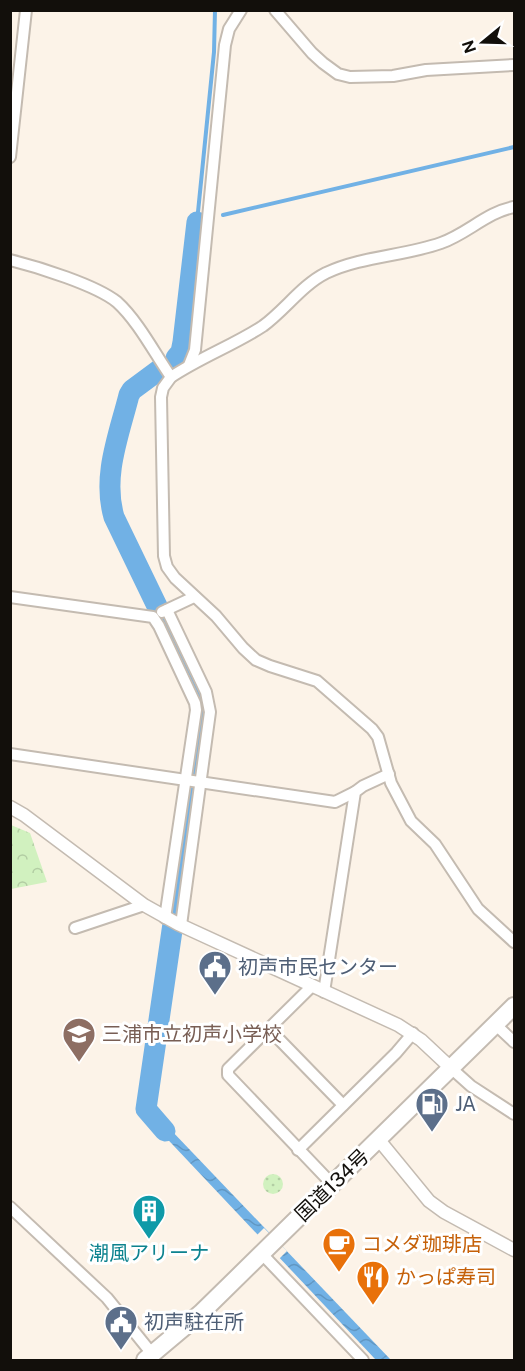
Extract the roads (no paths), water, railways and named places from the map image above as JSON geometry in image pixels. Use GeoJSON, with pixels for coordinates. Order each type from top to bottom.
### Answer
{"type":"FeatureCollection","features":[{"type":"Feature","properties":{"kind":"highway","name":"国道134号"},"geometry":{"type":"LineString","coordinates":[[149,1358],[201,1313],[514,1006]]}},
{"type":"Feature","properties":{"kind":"street"},"geometry":{"type":"LineString","coordinates":[[10,157],[26,10]]}},
{"type":"Feature","properties":{"kind":"street"},"geometry":{"type":"LineString","coordinates":[[189,365],[195,350],[225,45],[229,29],[241,10]]}},
{"type":"Feature","properties":{"kind":"street"},"geometry":{"type":"LineString","coordinates":[[275,10],[304,45],[323,63],[338,74],[350,77],[393,76],[426,70],[514,65]]}},
{"type":"Feature","properties":{"kind":"street"},"geometry":{"type":"LineString","coordinates":[[514,207],[486,218],[441,243],[366,260],[327,273],[315,280],[264,325],[171,376],[163,388],[161,398],[164,556],[167,567],[175,578],[216,616],[256,660],[317,681],[378,737],[396,793],[411,821],[435,844],[478,909],[514,942]]}},
{"type":"Feature","properties":{"kind":"street"},"geometry":{"type":"LineString","coordinates":[[10,260],[36,266],[106,294],[129,316],[171,376]]}},
{"type":"Feature","properties":{"kind":"street"},"geometry":{"type":"LineString","coordinates":[[10,597],[160,613],[194,597]]}},
{"type":"Feature","properties":{"kind":"street"},"geometry":{"type":"LineString","coordinates":[[160,613],[196,710],[194,781],[173,921]]}},
{"type":"Feature","properties":{"kind":"street"},"geometry":{"type":"LineString","coordinates":[[160,613],[210,702],[210,712],[194,781],[173,921]]}},
{"type":"Feature","properties":{"kind":"street"},"geometry":{"type":"LineString","coordinates":[[10,754],[335,802],[389,774]]}},
{"type":"Feature","properties":{"kind":"street"},"geometry":{"type":"LineString","coordinates":[[324,992],[355,792]]}},
{"type":"Feature","properties":{"kind":"street"},"geometry":{"type":"LineString","coordinates":[[10,807],[144,905],[173,921],[412,1033],[471,1086],[514,1114]]}},
{"type":"Feature","properties":{"kind":"street"},"geometry":{"type":"LineString","coordinates":[[75,928],[144,905]]}},
{"type":"Feature","properties":{"kind":"street"},"geometry":{"type":"LineString","coordinates":[[312,987],[228,1069],[228,1075],[332,1184]]}},
{"type":"Feature","properties":{"kind":"street"},"geometry":{"type":"LineString","coordinates":[[496,1025],[514,1042]]}},
{"type":"Feature","properties":{"kind":"street"},"geometry":{"type":"LineString","coordinates":[[269,1029],[343,1105]]}},
{"type":"Feature","properties":{"kind":"street"},"geometry":{"type":"LineString","coordinates":[[298,1150],[396,1053],[412,1033]]}},
{"type":"Feature","properties":{"kind":"street"},"geometry":{"type":"LineString","coordinates":[[379,1140],[429,1200],[444,1212],[514,1250]]}},
{"type":"Feature","properties":{"kind":"street"},"geometry":{"type":"LineString","coordinates":[[10,1207],[107,1298],[149,1358]]}},
{"type":"Feature","properties":{"kind":"street"},"geometry":{"type":"LineString","coordinates":[[263,1253],[363,1360]]}},
{"type":"Feature","properties":{"kind":"water"},"geometry":{"type":"Polygon","coordinates":[[[148,1106],[391,1360],[376,1360],[156,1127],[145,1110],[148,1106]]]}},
{"type":"Feature","properties":{"kind":"waterway"},"geometry":{"type":"LineString","coordinates":[[200,221],[197,222],[214,52],[215,10]]}},
{"type":"Feature","properties":{"kind":"waterway"},"geometry":{"type":"LineString","coordinates":[[223,215],[514,147]]}},
{"type":"Feature","properties":{"kind":"waterway"},"geometry":{"type":"LineString","coordinates":[[176,358],[181,352],[183,342],[197,222]]}},
{"type":"Feature","properties":{"kind":"waterway"},"geometry":{"type":"LineString","coordinates":[[159,370],[132,390],[129,395],[113,456],[110,486],[114,517],[200,695],[204,711],[146,1109],[165,1131]]}},
{"type":"Feature","properties":{"kind":"place","name":"初声市民センター"},"geometry":{"type":"Point","coordinates":[215,996]}},
{"type":"Feature","properties":{"kind":"place","name":"三浦市立初声小学校"},"geometry":{"type":"Point","coordinates":[79,1063]}},
{"type":"Feature","properties":{"kind":"place","name":"JA"},"geometry":{"type":"Point","coordinates":[432,1133]}},
{"type":"Feature","properties":{"kind":"place","name":"潮風アリーナ"},"geometry":{"type":"Point","coordinates":[149,1240]}},
{"type":"Feature","properties":{"kind":"place","name":"コメダ珈琲店"},"geometry":{"type":"Point","coordinates":[339,1273]}},
{"type":"Feature","properties":{"kind":"place","name":"かっぱ寿司"},"geometry":{"type":"Point","coordinates":[373,1306]}},
{"type":"Feature","properties":{"kind":"place","name":"初声駐在所"},"geometry":{"type":"Point","coordinates":[121,1351]}}]}
